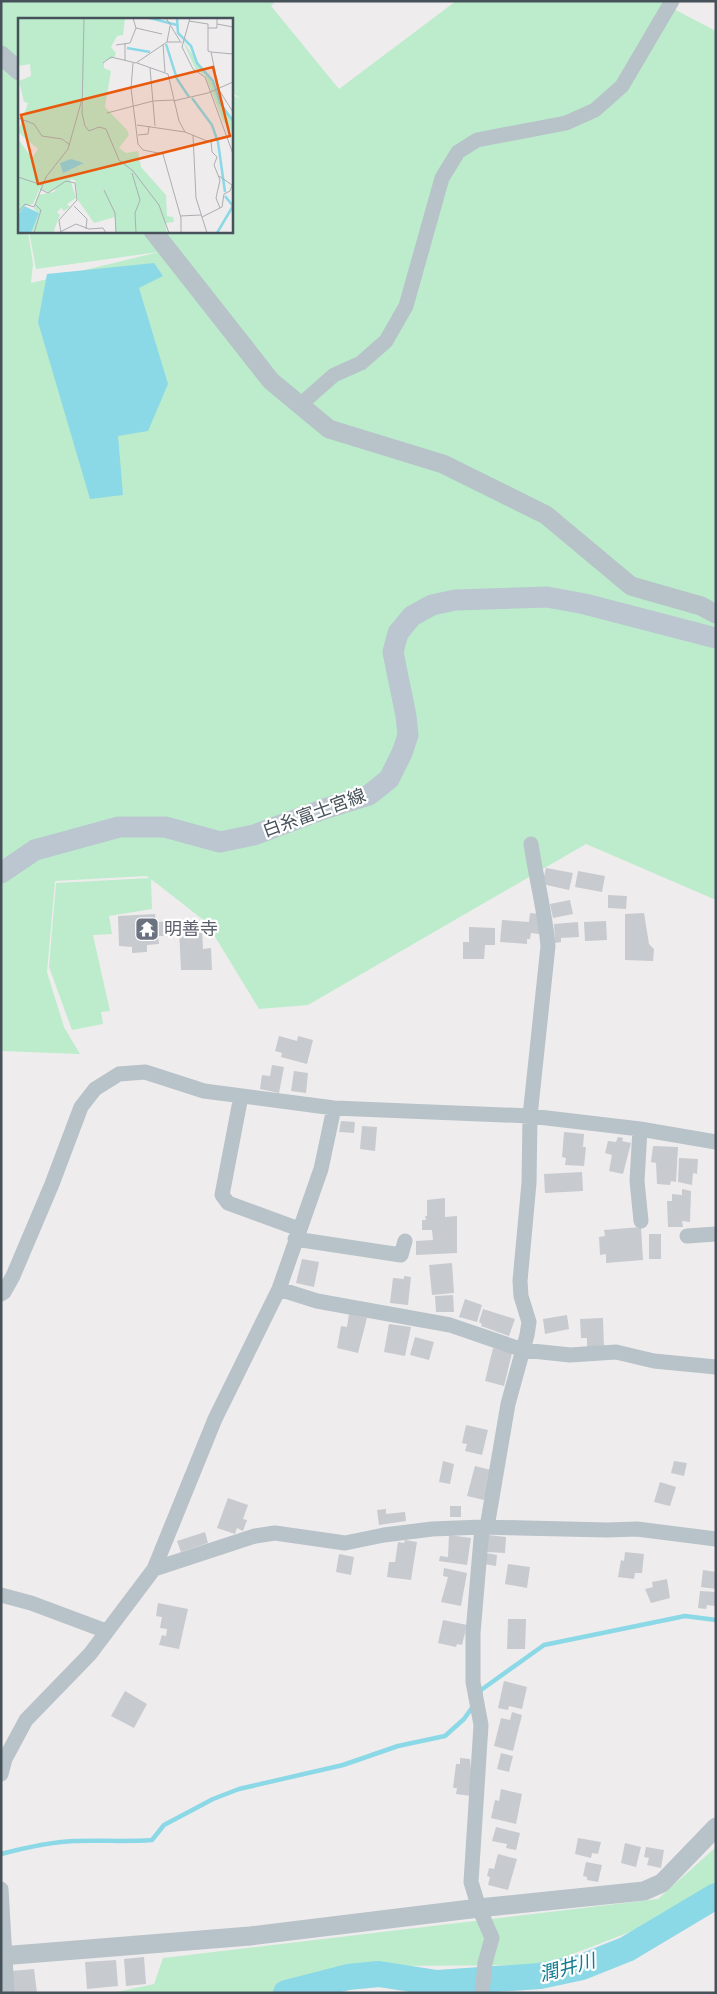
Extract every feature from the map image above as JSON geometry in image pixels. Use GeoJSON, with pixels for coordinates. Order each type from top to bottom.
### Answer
{"type":"FeatureCollection","features":[{"type":"Feature","properties":{"kind":"main road","name":"白糸富士宮線"},"geometry":{"type":"LineString","coordinates":[[1,873],[35,850],[119,827],[165,827],[220,842],[254,835],[324,809],[369,795],[389,779],[402,753],[408,735],[393,652],[398,633],[412,616],[432,605],[455,600],[547,597],[585,604],[716,638]]}},
{"type":"Feature","properties":{"kind":"street"},"geometry":{"type":"LineString","coordinates":[[300,405],[334,375],[361,363],[386,341],[406,306],[442,178],[458,152],[477,140],[566,123],[595,110],[622,86],[672,1]]}},
{"type":"Feature","properties":{"kind":"street"},"geometry":{"type":"LineString","coordinates":[[1,55],[18,70]]}},
{"type":"Feature","properties":{"kind":"street"},"geometry":{"type":"LineString","coordinates":[[154,232],[271,381],[329,429],[443,464],[546,515],[631,586],[701,606],[716,614]]}},
{"type":"Feature","properties":{"kind":"street"},"geometry":{"type":"LineString","coordinates":[[482,1993],[485,1964],[492,1938],[479,1908],[471,1882],[481,1725],[473,1682],[473,1652],[485,1527],[508,1404],[529,1322],[521,1296],[520,1281],[529,1183],[530,1116],[548,946],[546,919],[538,887],[531,844]]}},
{"type":"Feature","properties":{"kind":"street"},"geometry":{"type":"LineString","coordinates":[[1,1294],[13,1276],[30,1237],[81,1107],[95,1089],[120,1074],[145,1072],[204,1091],[334,1108],[530,1116],[640,1129],[716,1142]]}},
{"type":"Feature","properties":{"kind":"street"},"geometry":{"type":"LineString","coordinates":[[241,1096],[222,1195],[228,1203],[297,1234],[401,1256],[406,1240]]}},
{"type":"Feature","properties":{"kind":"street"},"geometry":{"type":"LineString","coordinates":[[1,1774],[5,1759],[26,1720],[90,1654],[154,1569],[215,1419],[279,1289],[321,1169],[334,1108]]}},
{"type":"Feature","properties":{"kind":"street"},"geometry":{"type":"LineString","coordinates":[[640,1129],[637,1181],[641,1221]]}},
{"type":"Feature","properties":{"kind":"street"},"geometry":{"type":"LineString","coordinates":[[687,1236],[716,1234]]}},
{"type":"Feature","properties":{"kind":"street"},"geometry":{"type":"LineString","coordinates":[[279,1289],[317,1301],[450,1325],[523,1350],[570,1355],[616,1352],[654,1361],[716,1367]]}},
{"type":"Feature","properties":{"kind":"street"},"geometry":{"type":"LineString","coordinates":[[154,1569],[255,1536],[275,1533],[345,1543],[413,1532],[485,1527],[638,1529],[716,1539]]}},
{"type":"Feature","properties":{"kind":"street"},"geometry":{"type":"LineString","coordinates":[[1,1595],[31,1602],[106,1631]]}},
{"type":"Feature","properties":{"kind":"street"},"geometry":{"type":"LineString","coordinates":[[4,1956],[250,1936],[479,1908],[644,1892],[662,1883],[716,1827]]}},
{"type":"Feature","properties":{"kind":"street"},"geometry":{"type":"LineString","coordinates":[[1,1889],[7,1993]]}},
{"type":"Feature","properties":{"kind":"green space"},"geometry":{"type":"Polygon","coordinates":[[[1,1],[276,1],[271,6],[339,89],[456,1],[663,1],[666,5],[716,31],[716,900],[586,844],[308,1005],[259,1009],[206,922],[151,879],[152,909],[109,916],[112,934],[93,935],[110,1011],[101,1012],[103,1024],[72,1030],[49,967],[56,883],[150,878],[146,876],[55,881],[47,972],[64,1027],[80,1054],[1,1051],[1,56],[18,70],[18,232],[28,232],[33,264],[31,283],[159,252],[36,269],[29,232],[232,232],[232,95],[241,98],[232,94],[232,18],[18,18],[18,58],[1,44],[1,1]]]}},
{"type":"Feature","properties":{"kind":"green space"},"geometry":{"type":"Polygon","coordinates":[[[716,1847],[716,1899],[544,1965],[382,1966],[291,1993],[112,1993],[154,1984],[163,1958],[658,1899],[716,1847]]]}},
{"type":"Feature","properties":{"kind":"water"},"geometry":{"type":"Polygon","coordinates":[[[154,263],[163,276],[139,288],[168,384],[148,431],[118,436],[123,495],[90,499],[38,322],[47,274],[154,263]]]}},
{"type":"Feature","properties":{"kind":"building"},"geometry":{"type":"Polygon","coordinates":[[[546,868],[573,873],[569,890],[542,884],[546,868]]]}},
{"type":"Feature","properties":{"kind":"building"},"geometry":{"type":"Polygon","coordinates":[[[578,871],[605,876],[602,892],[575,887],[578,871]]]}},
{"type":"Feature","properties":{"kind":"building"},"geometry":{"type":"Polygon","coordinates":[[[608,895],[627,896],[626,909],[608,908],[608,895]]]}},
{"type":"Feature","properties":{"kind":"building"},"geometry":{"type":"Polygon","coordinates":[[[570,900],[573,914],[553,918],[550,904],[570,900]]]}},
{"type":"Feature","properties":{"kind":"building"},"geometry":{"type":"Polygon","coordinates":[[[530,913],[540,914],[539,934],[531,933],[530,939],[527,939],[527,944],[500,942],[502,920],[529,922],[530,913]]]}},
{"type":"Feature","properties":{"kind":"building"},"geometry":{"type":"Polygon","coordinates":[[[644,913],[649,944],[654,949],[653,961],[625,960],[625,914],[644,913]]]}},
{"type":"Feature","properties":{"kind":"building","name":"明善寺"},"geometry":{"type":"Polygon","coordinates":[[[155,914],[156,922],[176,921],[176,936],[158,936],[159,944],[147,945],[147,952],[132,953],[132,947],[119,946],[118,916],[155,914]]]}},
{"type":"Feature","properties":{"kind":"building"},"geometry":{"type":"Polygon","coordinates":[[[606,921],[607,940],[585,941],[584,922],[606,921]]]}},
{"type":"Feature","properties":{"kind":"building"},"geometry":{"type":"Polygon","coordinates":[[[578,922],[579,937],[561,938],[561,942],[555,943],[554,924],[578,922]]]}},
{"type":"Feature","properties":{"kind":"building"},"geometry":{"type":"Polygon","coordinates":[[[469,927],[495,928],[495,945],[485,945],[484,959],[463,959],[463,942],[469,942],[469,927]]]}},
{"type":"Feature","properties":{"kind":"building"},"geometry":{"type":"Polygon","coordinates":[[[202,928],[203,949],[211,948],[212,970],[181,970],[179,930],[202,928]]]}},
{"type":"Feature","properties":{"kind":"building"},"geometry":{"type":"Polygon","coordinates":[[[279,1036],[297,1041],[298,1036],[313,1040],[307,1064],[281,1057],[282,1053],[275,1051],[279,1036]]]}},
{"type":"Feature","properties":{"kind":"building"},"geometry":{"type":"Polygon","coordinates":[[[272,1065],[284,1067],[279,1093],[260,1089],[262,1075],[270,1076],[272,1065]]]}},
{"type":"Feature","properties":{"kind":"building"},"geometry":{"type":"Polygon","coordinates":[[[294,1071],[308,1073],[306,1093],[291,1091],[294,1071]]]}},
{"type":"Feature","properties":{"kind":"building"},"geometry":{"type":"Polygon","coordinates":[[[341,1121],[355,1122],[354,1133],[339,1132],[341,1121]]]}},
{"type":"Feature","properties":{"kind":"building"},"geometry":{"type":"Polygon","coordinates":[[[362,1126],[377,1127],[375,1151],[360,1149],[362,1126]]]}},
{"type":"Feature","properties":{"kind":"building"},"geometry":{"type":"Polygon","coordinates":[[[564,1132],[584,1134],[583,1147],[586,1147],[584,1166],[565,1165],[566,1158],[562,1157],[564,1132]]]}},
{"type":"Feature","properties":{"kind":"building"},"geometry":{"type":"Polygon","coordinates":[[[618,1137],[623,1138],[622,1141],[631,1143],[623,1174],[609,1171],[612,1155],[605,1153],[608,1141],[616,1142],[618,1137]]]}},
{"type":"Feature","properties":{"kind":"building"},"geometry":{"type":"Polygon","coordinates":[[[653,1146],[678,1147],[676,1182],[671,1181],[670,1185],[657,1184],[656,1163],[651,1162],[653,1146]]]}},
{"type":"Feature","properties":{"kind":"building"},"geometry":{"type":"Polygon","coordinates":[[[679,1158],[698,1159],[697,1174],[693,1173],[692,1185],[678,1182],[679,1158]]]}},
{"type":"Feature","properties":{"kind":"building"},"geometry":{"type":"Polygon","coordinates":[[[582,1172],[583,1191],[545,1193],[544,1174],[582,1172]]]}},
{"type":"Feature","properties":{"kind":"building"},"geometry":{"type":"Polygon","coordinates":[[[682,1189],[691,1191],[690,1222],[682,1221],[683,1227],[668,1227],[667,1201],[672,1201],[672,1194],[682,1195],[682,1189]]]}},
{"type":"Feature","properties":{"kind":"building"},"geometry":{"type":"Polygon","coordinates":[[[445,1198],[445,1217],[457,1216],[457,1253],[416,1255],[416,1241],[433,1240],[432,1230],[422,1230],[422,1220],[426,1220],[425,1216],[427,1216],[427,1200],[445,1198]]]}},
{"type":"Feature","properties":{"kind":"building"},"geometry":{"type":"Polygon","coordinates":[[[641,1227],[643,1260],[606,1263],[606,1254],[600,1255],[599,1237],[605,1236],[604,1230],[641,1227]]]}},
{"type":"Feature","properties":{"kind":"building"},"geometry":{"type":"Polygon","coordinates":[[[649,1234],[661,1234],[661,1259],[649,1259],[649,1234]]]}},
{"type":"Feature","properties":{"kind":"building"},"geometry":{"type":"Polygon","coordinates":[[[302,1259],[319,1262],[314,1287],[296,1283],[302,1259]]]}},
{"type":"Feature","properties":{"kind":"building"},"geometry":{"type":"Polygon","coordinates":[[[452,1263],[454,1293],[432,1295],[429,1265],[452,1263]]]}},
{"type":"Feature","properties":{"kind":"building"},"geometry":{"type":"Polygon","coordinates":[[[404,1276],[411,1277],[408,1305],[390,1303],[393,1278],[404,1279],[404,1276]]]}},
{"type":"Feature","properties":{"kind":"building"},"geometry":{"type":"Polygon","coordinates":[[[453,1295],[454,1312],[436,1312],[435,1296],[453,1295]]]}},
{"type":"Feature","properties":{"kind":"building"},"geometry":{"type":"Polygon","coordinates":[[[465,1299],[482,1305],[477,1322],[459,1317],[465,1299]]]}},
{"type":"Feature","properties":{"kind":"building"},"geometry":{"type":"Polygon","coordinates":[[[483,1309],[515,1319],[509,1336],[481,1326],[482,1324],[479,1322],[483,1309]]]}},
{"type":"Feature","properties":{"kind":"building"},"geometry":{"type":"Polygon","coordinates":[[[349,1314],[367,1318],[358,1353],[337,1348],[341,1326],[347,1327],[349,1314]]]}},
{"type":"Feature","properties":{"kind":"building"},"geometry":{"type":"Polygon","coordinates":[[[567,1315],[569,1329],[545,1334],[543,1319],[567,1315]]]}},
{"type":"Feature","properties":{"kind":"building"},"geometry":{"type":"Polygon","coordinates":[[[603,1318],[604,1348],[587,1349],[587,1338],[581,1338],[580,1319],[603,1318]]]}},
{"type":"Feature","properties":{"kind":"building"},"geometry":{"type":"Polygon","coordinates":[[[389,1324],[411,1327],[405,1356],[384,1352],[389,1324]]]}},
{"type":"Feature","properties":{"kind":"building"},"geometry":{"type":"Polygon","coordinates":[[[415,1337],[434,1342],[429,1360],[410,1355],[415,1337]]]}},
{"type":"Feature","properties":{"kind":"building"},"geometry":{"type":"Polygon","coordinates":[[[493,1348],[512,1353],[504,1386],[485,1381],[493,1348]]]}},
{"type":"Feature","properties":{"kind":"building"},"geometry":{"type":"Polygon","coordinates":[[[466,1425],[488,1430],[482,1455],[465,1451],[467,1444],[462,1443],[466,1425]]]}},
{"type":"Feature","properties":{"kind":"building"},"geometry":{"type":"Polygon","coordinates":[[[443,1461],[454,1464],[450,1484],[439,1482],[443,1461]]]}},
{"type":"Feature","properties":{"kind":"building"},"geometry":{"type":"Polygon","coordinates":[[[674,1461],[687,1463],[684,1476],[671,1473],[674,1461]]]}},
{"type":"Feature","properties":{"kind":"building"},"geometry":{"type":"Polygon","coordinates":[[[475,1466],[491,1470],[484,1500],[467,1496],[475,1466]]]}},
{"type":"Feature","properties":{"kind":"building"},"geometry":{"type":"Polygon","coordinates":[[[660,1482],[676,1487],[670,1506],[654,1502],[660,1482]]]}},
{"type":"Feature","properties":{"kind":"building"},"geometry":{"type":"Polygon","coordinates":[[[228,1498],[248,1505],[243,1519],[247,1520],[243,1531],[237,1528],[235,1534],[217,1528],[228,1498]]]}},
{"type":"Feature","properties":{"kind":"building"},"geometry":{"type":"Polygon","coordinates":[[[450,1506],[461,1506],[461,1517],[450,1517],[450,1506]]]}},
{"type":"Feature","properties":{"kind":"building"},"geometry":{"type":"Polygon","coordinates":[[[386,1509],[386,1514],[405,1512],[406,1521],[379,1525],[377,1510],[386,1509]]]}},
{"type":"Feature","properties":{"kind":"building"},"geometry":{"type":"Polygon","coordinates":[[[205,1532],[208,1543],[181,1552],[177,1541],[205,1532]]]}},
{"type":"Feature","properties":{"kind":"building"},"geometry":{"type":"Polygon","coordinates":[[[449,1535],[471,1538],[467,1565],[439,1561],[440,1556],[448,1557],[449,1535]]]}},
{"type":"Feature","properties":{"kind":"building"},"geometry":{"type":"Polygon","coordinates":[[[488,1535],[506,1537],[505,1553],[487,1552],[488,1535]]]}},
{"type":"Feature","properties":{"kind":"building"},"geometry":{"type":"Polygon","coordinates":[[[405,1540],[417,1542],[411,1580],[387,1577],[389,1562],[395,1562],[398,1542],[404,1543],[405,1540]]]}},
{"type":"Feature","properties":{"kind":"building"},"geometry":{"type":"Polygon","coordinates":[[[625,1552],[644,1554],[642,1573],[635,1573],[634,1579],[618,1577],[621,1560],[624,1561],[625,1552]]]}},
{"type":"Feature","properties":{"kind":"building"},"geometry":{"type":"Polygon","coordinates":[[[486,1553],[497,1555],[496,1566],[484,1564],[486,1553]]]}},
{"type":"Feature","properties":{"kind":"building"},"geometry":{"type":"Polygon","coordinates":[[[339,1554],[354,1557],[351,1575],[336,1572],[339,1554]]]}},
{"type":"Feature","properties":{"kind":"building"},"geometry":{"type":"Polygon","coordinates":[[[508,1564],[530,1567],[527,1588],[505,1584],[508,1564]]]}},
{"type":"Feature","properties":{"kind":"building"},"geometry":{"type":"Polygon","coordinates":[[[444,1568],[467,1573],[461,1606],[441,1602],[448,1577],[443,1576],[444,1568]]]}},
{"type":"Feature","properties":{"kind":"building"},"geometry":{"type":"Polygon","coordinates":[[[703,1570],[716,1572],[716,1589],[701,1587],[703,1570]]]}},
{"type":"Feature","properties":{"kind":"building"},"geometry":{"type":"Polygon","coordinates":[[[667,1579],[670,1598],[651,1603],[645,1589],[653,1587],[652,1582],[667,1579]]]}},
{"type":"Feature","properties":{"kind":"building"},"geometry":{"type":"Polygon","coordinates":[[[700,1591],[716,1592],[716,1606],[707,1605],[706,1609],[698,1608],[700,1591]]]}},
{"type":"Feature","properties":{"kind":"building"},"geometry":{"type":"Polygon","coordinates":[[[158,1603],[188,1609],[179,1649],[159,1645],[162,1635],[166,1636],[167,1629],[160,1628],[162,1617],[156,1616],[158,1603]]]}},
{"type":"Feature","properties":{"kind":"building"},"geometry":{"type":"Polygon","coordinates":[[[508,1619],[526,1619],[525,1649],[507,1649],[508,1619]]]}},
{"type":"Feature","properties":{"kind":"building"},"geometry":{"type":"Polygon","coordinates":[[[443,1620],[467,1625],[462,1645],[457,1644],[456,1647],[438,1643],[443,1620]]]}},
{"type":"Feature","properties":{"kind":"building"},"geometry":{"type":"Polygon","coordinates":[[[504,1681],[527,1687],[522,1709],[509,1706],[508,1710],[498,1708],[504,1681]]]}},
{"type":"Feature","properties":{"kind":"building"},"geometry":{"type":"Polygon","coordinates":[[[125,1691],[147,1704],[134,1728],[111,1716],[125,1691]]]}},
{"type":"Feature","properties":{"kind":"building"},"geometry":{"type":"Polygon","coordinates":[[[512,1712],[522,1715],[513,1751],[494,1746],[501,1718],[510,1720],[512,1712]]]}},
{"type":"Feature","properties":{"kind":"building"},"geometry":{"type":"Polygon","coordinates":[[[501,1753],[513,1756],[509,1772],[497,1769],[501,1753]]]}},
{"type":"Feature","properties":{"kind":"building"},"geometry":{"type":"Polygon","coordinates":[[[460,1758],[470,1759],[471,1770],[474,1771],[471,1796],[456,1794],[457,1788],[453,1788],[456,1764],[460,1764],[460,1758]]]}},
{"type":"Feature","properties":{"kind":"building"},"geometry":{"type":"Polygon","coordinates":[[[501,1789],[522,1794],[516,1824],[491,1818],[495,1800],[499,1801],[501,1789]]]}},
{"type":"Feature","properties":{"kind":"building"},"geometry":{"type":"Polygon","coordinates":[[[496,1827],[520,1833],[516,1850],[506,1848],[507,1844],[492,1841],[496,1827]]]}},
{"type":"Feature","properties":{"kind":"building"},"geometry":{"type":"Polygon","coordinates":[[[578,1838],[601,1842],[598,1854],[592,1853],[591,1858],[575,1854],[578,1838]]]}},
{"type":"Feature","properties":{"kind":"building"},"geometry":{"type":"Polygon","coordinates":[[[625,1843],[641,1847],[636,1867],[621,1863],[625,1843]]]}},
{"type":"Feature","properties":{"kind":"building"},"geometry":{"type":"Polygon","coordinates":[[[646,1847],[664,1850],[661,1868],[647,1865],[649,1858],[644,1857],[646,1847]]]}},
{"type":"Feature","properties":{"kind":"building"},"geometry":{"type":"Polygon","coordinates":[[[498,1854],[517,1859],[508,1890],[488,1885],[490,1877],[487,1876],[489,1868],[494,1869],[498,1854]]]}},
{"type":"Feature","properties":{"kind":"building"},"geometry":{"type":"Polygon","coordinates":[[[586,1862],[602,1865],[598,1882],[587,1880],[587,1877],[583,1876],[586,1862]]]}},
{"type":"Feature","properties":{"kind":"building"},"geometry":{"type":"Polygon","coordinates":[[[144,1957],[146,1984],[126,1986],[124,1959],[144,1957]]]}},
{"type":"Feature","properties":{"kind":"building"},"geometry":{"type":"Polygon","coordinates":[[[116,1960],[118,1986],[87,1989],[85,1962],[116,1960]]]}},
{"type":"Feature","properties":{"kind":"building"},"geometry":{"type":"Polygon","coordinates":[[[34,1969],[37,1993],[13,1993],[11,1971],[34,1969]]]}},
{"type":"Feature","properties":{"kind":"waterway"},"geometry":{"type":"LineString","coordinates":[[480,1694],[481,1690],[544,1645],[685,1616],[716,1620]]}},
{"type":"Feature","properties":{"kind":"waterway"},"geometry":{"type":"LineString","coordinates":[[1,1854],[65,1842],[152,1840],[164,1825],[213,1799],[239,1789],[343,1765],[398,1746],[445,1736],[464,1719],[474,1705]]}},
{"type":"Feature","properties":{"kind":"waterway","name":"潤井川"},"geometry":{"type":"LineString","coordinates":[[286,1993],[348,1977],[379,1974],[437,1983],[540,1976],[582,1967],[627,1949],[716,1896]]}},
{"type":"Feature","properties":{"kind":"place","name":"明善寺"},"geometry":{"type":"Point","coordinates":[147,929]}}]}
